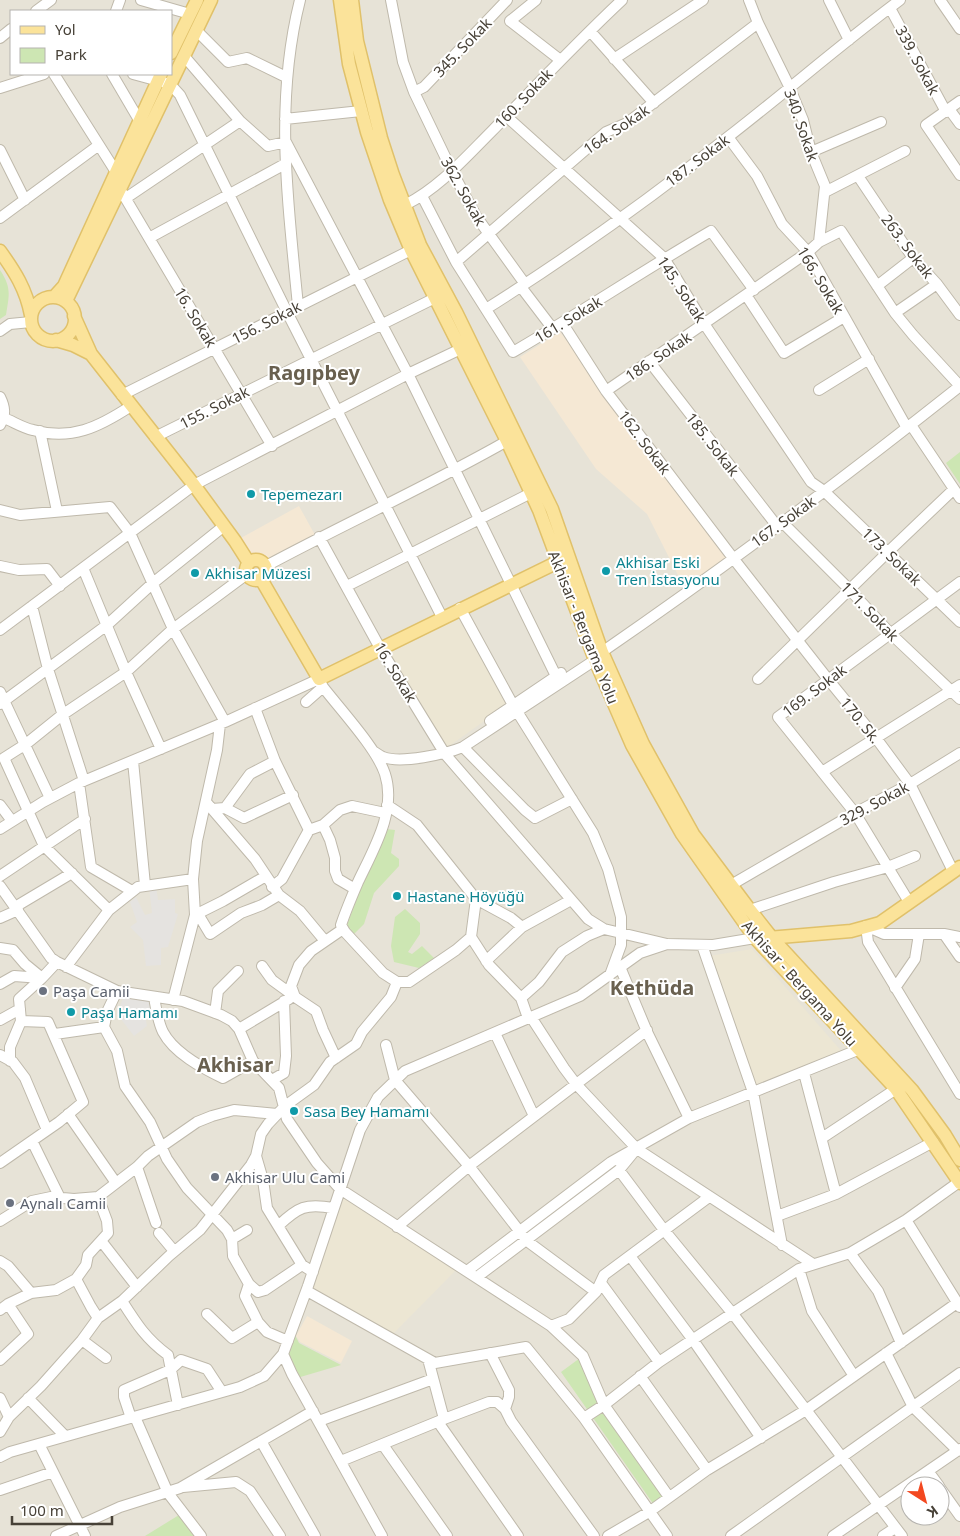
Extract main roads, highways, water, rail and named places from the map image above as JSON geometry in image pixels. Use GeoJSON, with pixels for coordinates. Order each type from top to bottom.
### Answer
{"type":"FeatureCollection","features":[{"type":"Feature","properties":{"kind":"main road"},"geometry":{"type":"LineString","coordinates":[[31,318],[38,303],[57,298],[123,194],[170,84],[190,14],[198,0]]}},
{"type":"Feature","properties":{"kind":"main road"},"geometry":{"type":"LineString","coordinates":[[178,54],[196,30],[211,0]]}},
{"type":"Feature","properties":{"kind":"main road","name":"Akhisar - Bergama Yolu"},"geometry":{"type":"LineString","coordinates":[[340,0],[349,64],[379,170],[411,250],[435,298],[466,346],[552,509],[563,559]]}},
{"type":"Feature","properties":{"kind":"main road","name":"Akhisar - Bergama Yolu"},"geometry":{"type":"LineString","coordinates":[[352,0],[357,40],[381,138],[393,175],[420,245],[507,441],[563,559],[597,655],[632,745],[682,834],[756,938],[896,1089],[960,1182]]}},
{"type":"Feature","properties":{"kind":"main road"},"geometry":{"type":"LineString","coordinates":[[57,298],[159,77]]}},
{"type":"Feature","properties":{"kind":"main road"},"geometry":{"type":"LineString","coordinates":[[0,251],[18,276],[28,297],[33,328],[42,338],[73,345],[91,354]]}},
{"type":"Feature","properties":{"kind":"main road"},"geometry":{"type":"LineString","coordinates":[[18,276],[34,291],[57,298],[73,310],[74,322],[68,334],[56,340]]}},
{"type":"Feature","properties":{"kind":"main road"},"geometry":{"type":"LineString","coordinates":[[74,316],[91,354],[224,526],[252,579],[261,579]]}},
{"type":"Feature","properties":{"kind":"main road"},"geometry":{"type":"LineString","coordinates":[[248,569],[257,559],[262,561],[266,566],[266,572],[261,579]]}},
{"type":"Feature","properties":{"kind":"main road"},"geometry":{"type":"LineString","coordinates":[[261,579],[321,683],[380,648],[563,559]]}},
{"type":"Feature","properties":{"kind":"main road","name":"Akhisar - Bergama Yolu"},"geometry":{"type":"LineString","coordinates":[[597,655],[643,744],[693,834],[772,938],[912,1090],[945,1135],[960,1160]]}},
{"type":"Feature","properties":{"kind":"main road"},"geometry":{"type":"LineString","coordinates":[[756,938],[851,931],[880,923],[956,869]]}},
{"type":"Feature","properties":{"kind":"place","name":"Tepemezarı"},"geometry":{"type":"Point","coordinates":[251,494]}},
{"type":"Feature","properties":{"kind":"place","name":"Akhisar Eski Tren İstasyonu"},"geometry":{"type":"Point","coordinates":[606,571]}},
{"type":"Feature","properties":{"kind":"place","name":"Akhisar Müzesi"},"geometry":{"type":"Point","coordinates":[195,573]}},
{"type":"Feature","properties":{"kind":"place","name":"Hastane Höyüğü"},"geometry":{"type":"Point","coordinates":[397,896]}},
{"type":"Feature","properties":{"kind":"place","name":"Paşa Camii"},"geometry":{"type":"Point","coordinates":[43,991]}},
{"type":"Feature","properties":{"kind":"place","name":"Paşa Hamamı"},"geometry":{"type":"Point","coordinates":[71,1012]}},
{"type":"Feature","properties":{"kind":"place","name":"Sasa Bey Hamamı"},"geometry":{"type":"Point","coordinates":[294,1111]}},
{"type":"Feature","properties":{"kind":"place","name":"Akhisar Ulu Cami"},"geometry":{"type":"Point","coordinates":[215,1177]}},
{"type":"Feature","properties":{"kind":"place","name":"Aynalı Camii"},"geometry":{"type":"Point","coordinates":[10,1203]}},
{"type":"Feature","properties":{"kind":"district","name":"Ragıpbey"},"geometry":{"type":"Point","coordinates":[314,372]}},
{"type":"Feature","properties":{"kind":"district","name":"Kethüda"},"geometry":{"type":"Point","coordinates":[652,987]}},
{"type":"Feature","properties":{"kind":"district","name":"Akhisar"},"geometry":{"type":"Point","coordinates":[235,1064]}}]}
